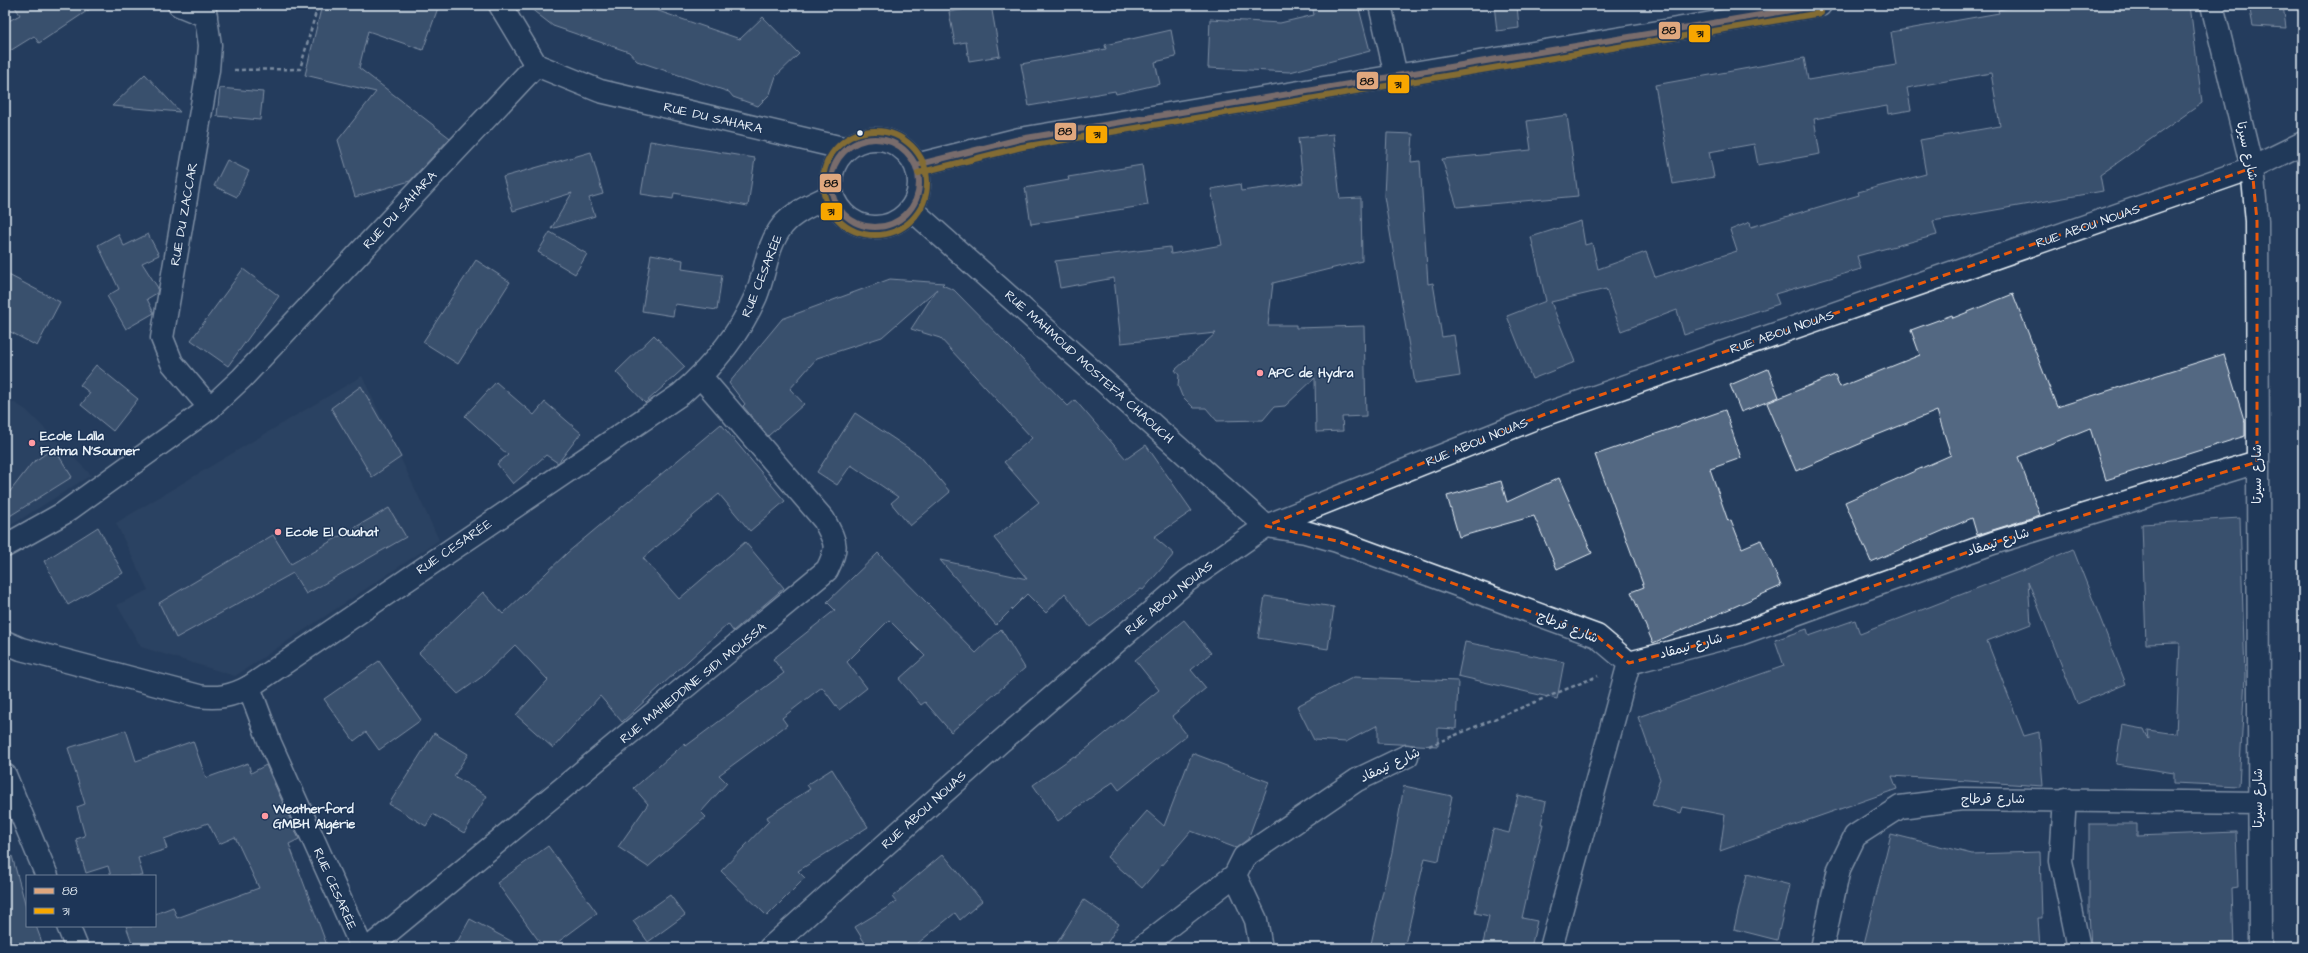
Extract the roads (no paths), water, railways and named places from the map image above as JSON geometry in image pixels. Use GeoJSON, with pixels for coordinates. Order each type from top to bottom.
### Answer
{"type":"FeatureCollection","features":[{"type":"Feature","properties":{"kind":"street"},"geometry":{"type":"LineString","coordinates":[[179,5],[205,10]]}},
{"type":"Feature","properties":{"kind":"street"},"geometry":{"type":"LineString","coordinates":[[500,5],[536,65]]}},
{"type":"Feature","properties":{"kind":"street"},"geometry":{"type":"LineString","coordinates":[[1380,5],[1396,76]]}},
{"type":"Feature","properties":{"kind":"street"},"geometry":{"type":"LineString","coordinates":[[916,165],[1020,139],[1820,5]]}},
{"type":"Feature","properties":{"kind":"street","name":"شارع سيرتا"},"geometry":{"type":"LineString","coordinates":[[2212,5],[2252,168],[2257,221],[2258,803],[2260,948]]}},
{"type":"Feature","properties":{"kind":"street","name":"RUE DU ZACCAR"},"geometry":{"type":"LineString","coordinates":[[205,10],[210,45],[208,70],[162,338],[172,363],[210,408]]}},
{"type":"Feature","properties":{"kind":"street","name":"RUE DU SAHARA"},"geometry":{"type":"LineString","coordinates":[[5,546],[64,513],[210,408],[242,378],[536,65],[600,91],[847,149]]}},
{"type":"Feature","properties":{"kind":"street"},"geometry":{"type":"LineString","coordinates":[[868,139],[882,139],[902,148],[916,165],[920,180],[918,195],[911,209],[902,219],[889,226],[875,228],[860,225],[848,218],[838,208],[832,195],[831,178],[836,162],[847,149],[868,139]]}},
{"type":"Feature","properties":{"kind":"street","name":"RUE ABOU NOUAS"},"geometry":{"type":"LineString","coordinates":[[770,948],[999,743],[1186,581],[1266,526],[1543,415],[2252,168],[2303,143]]}},
{"type":"Feature","properties":{"kind":"street","name":"RUE CESARÉE"},"geometry":{"type":"LineString","coordinates":[[362,948],[270,743],[249,686],[681,394],[701,377],[718,358],[746,317],[756,294],[768,253],[784,225],[796,214],[832,195]]}},
{"type":"Feature","properties":{"kind":"street","name":"RUE MAHMOUD MOSTEFA CHAOUCH"},"geometry":{"type":"LineString","coordinates":[[911,209],[1266,526]]}},
{"type":"Feature","properties":{"kind":"street","name":"RUE MAHIEDDINE SIDI MOUSSA"},"geometry":{"type":"LineString","coordinates":[[369,948],[827,570],[835,553],[832,536],[824,520],[701,377]]}},
{"type":"Feature","properties":{"kind":"street","name":"شارع تيمقاد"},"geometry":{"type":"LineString","coordinates":[[1629,663],[1740,634],[1993,543],[2257,462]]}},
{"type":"Feature","properties":{"kind":"street","name":"شارع قرطاج"},"geometry":{"type":"LineString","coordinates":[[1266,526],[1305,532],[1337,541],[1597,636],[1629,663]]}},
{"type":"Feature","properties":{"kind":"street"},"geometry":{"type":"LineString","coordinates":[[5,642],[21,649],[199,696],[222,697],[234,694],[249,686]]}},
{"type":"Feature","properties":{"kind":"street"},"geometry":{"type":"LineString","coordinates":[[1551,948],[1629,663]]}},
{"type":"Feature","properties":{"kind":"street","name":"شارع تيمقاد"},"geometry":{"type":"LineString","coordinates":[[1235,875],[1244,857],[1356,780],[1407,756]]}},
{"type":"Feature","properties":{"kind":"street"},"geometry":{"type":"LineString","coordinates":[[5,775],[47,875]]}},
{"type":"Feature","properties":{"kind":"street","name":"شارع قرطاج"},"geometry":{"type":"LineString","coordinates":[[1822,948],[1839,869],[1855,836],[1900,807],[1962,799],[2065,799],[2258,803]]}},
{"type":"Feature","properties":{"kind":"street"},"geometry":{"type":"LineString","coordinates":[[2065,799],[2061,861],[2079,948]]}},
{"type":"Feature","properties":{"kind":"street"},"geometry":{"type":"LineString","coordinates":[[1141,948],[1235,875],[1256,920],[1261,948]]}},
{"type":"Feature","properties":{"kind":"street"},"geometry":{"type":"LineString","coordinates":[[68,927],[77,948]]}},
{"type":"Feature","properties":{"kind":"place","name":"APC de Hydra"},"geometry":{"type":"Point","coordinates":[1260,373]}},
{"type":"Feature","properties":{"kind":"place","name":"Ecole Lalla Fatma N'Soumer"},"geometry":{"type":"Point","coordinates":[32,443]}},
{"type":"Feature","properties":{"kind":"place","name":"Ecole El Ouahat"},"geometry":{"type":"Point","coordinates":[278,532]}},
{"type":"Feature","properties":{"kind":"place","name":"Weatherford GMBH Algérie"},"geometry":{"type":"Point","coordinates":[265,816]}}]}
